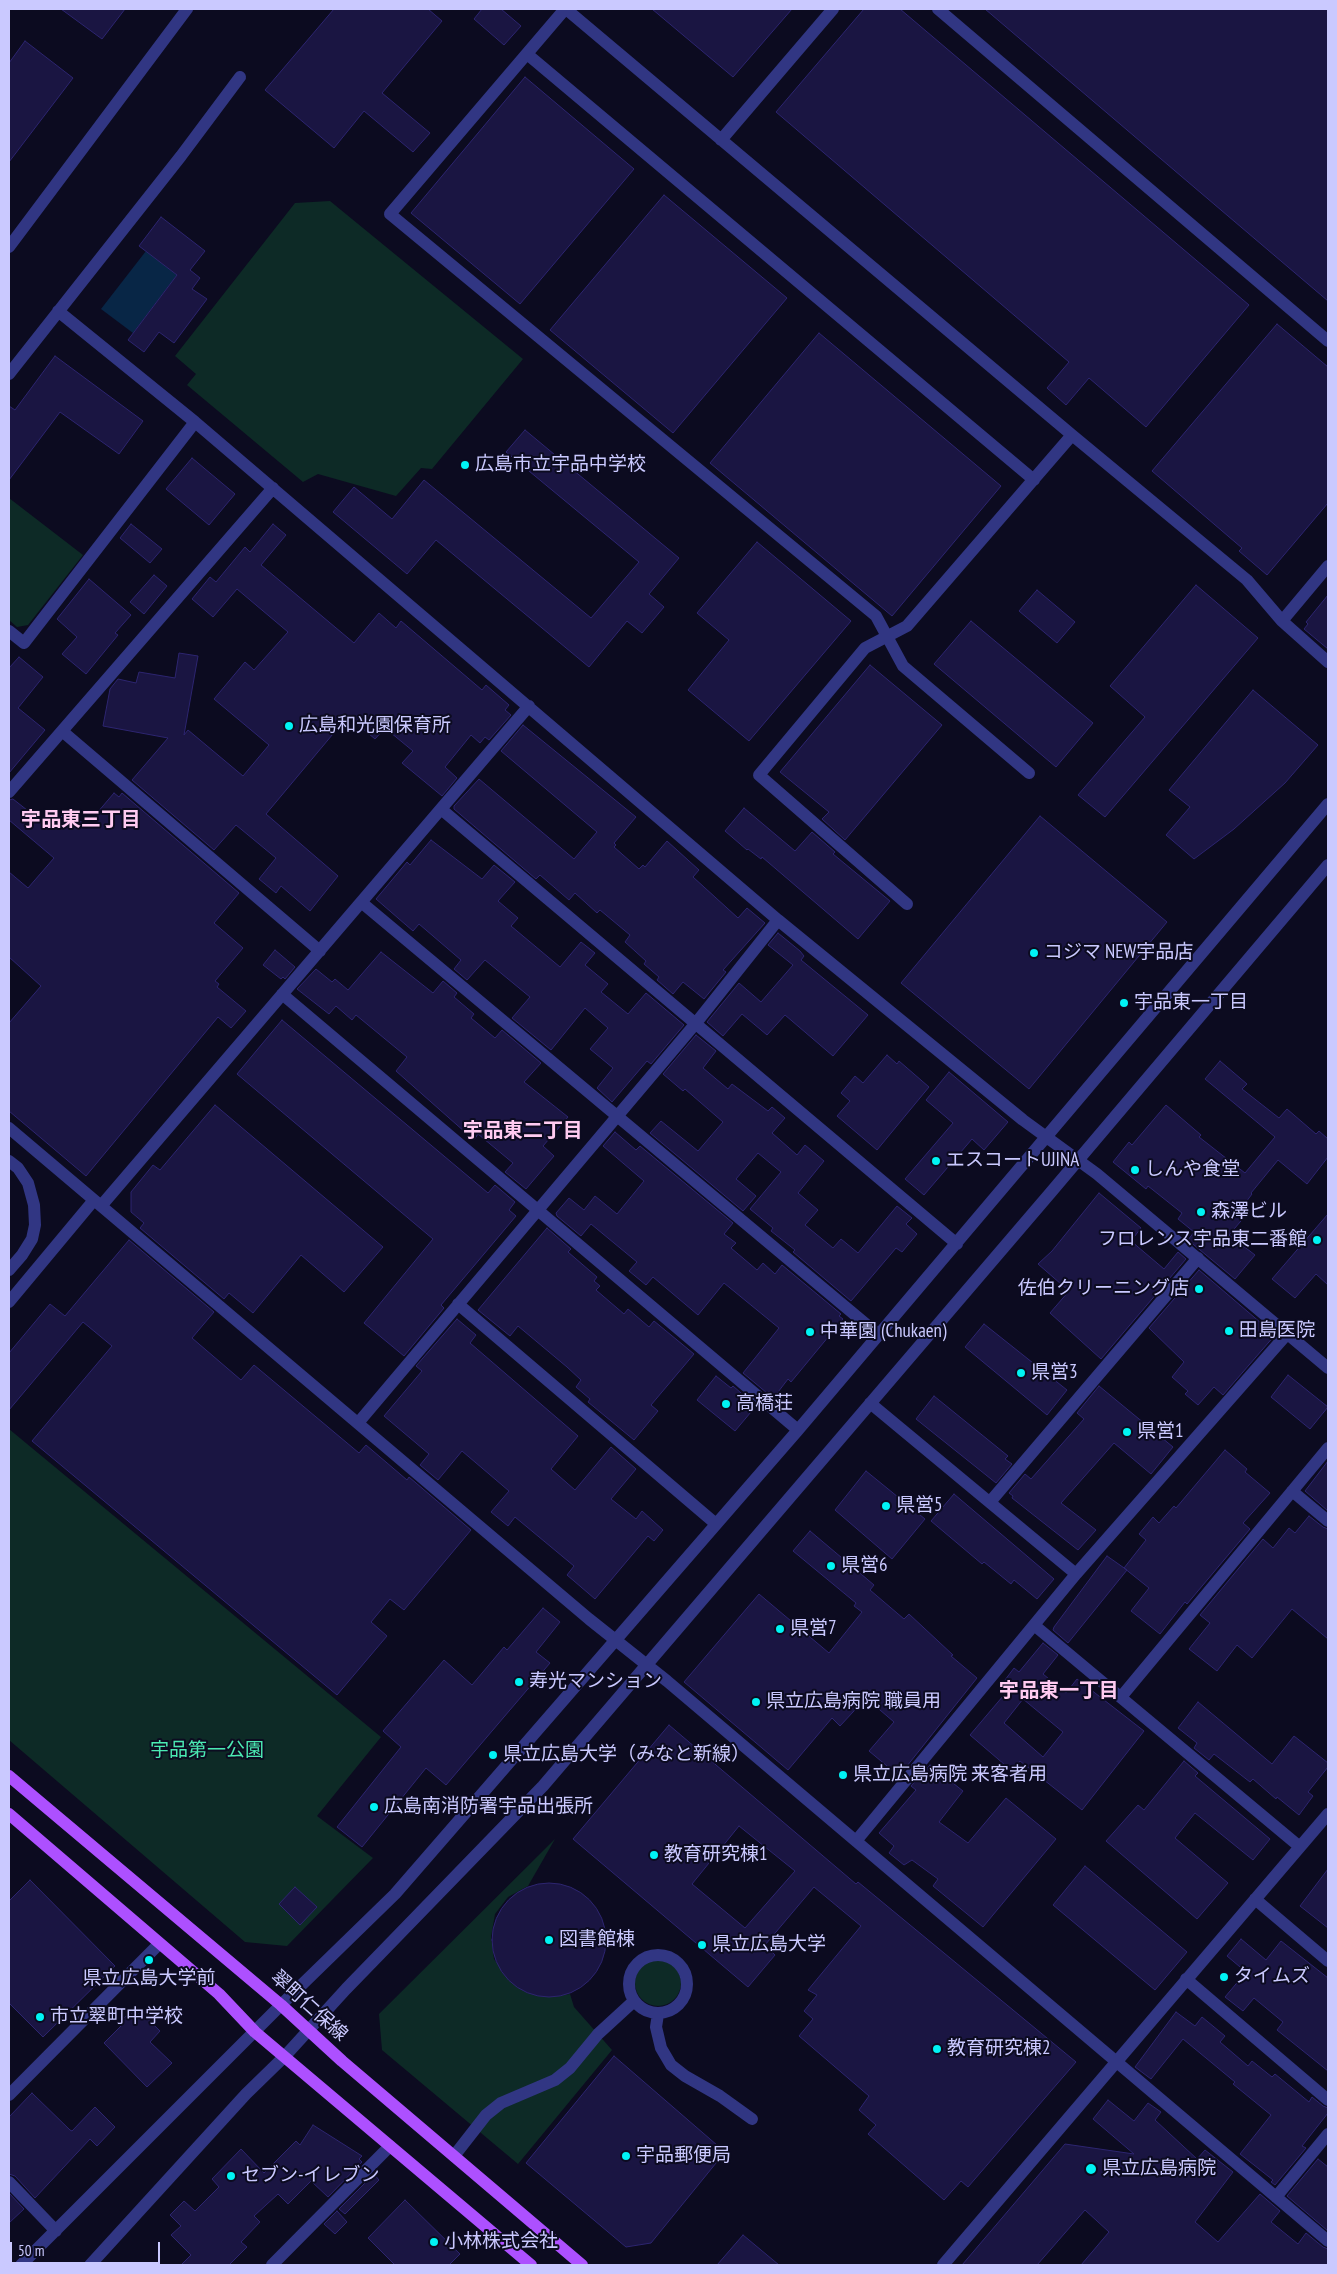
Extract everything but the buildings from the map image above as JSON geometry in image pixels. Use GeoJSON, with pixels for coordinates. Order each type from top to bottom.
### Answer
{"type":"FeatureCollection","features":[{"type":"Feature","properties":{"kind":"main road","name":"翠町仁保線"},"geometry":{"type":"LineString","coordinates":[[9,1776],[281,2005],[582,2265]]}},
{"type":"Feature","properties":{"kind":"main road"},"geometry":{"type":"LineString","coordinates":[[9,1814],[219,1994],[255,2032],[390,2146],[523,2263]]}},
{"type":"Feature","properties":{"kind":"street"},"geometry":{"type":"LineString","coordinates":[[9,247],[187,9]]}},
{"type":"Feature","properties":{"kind":"street"},"geometry":{"type":"LineString","coordinates":[[1029,773],[903,666],[876,616],[390,214],[565,9],[1247,580],[1282,621],[1328,662]]}},
{"type":"Feature","properties":{"kind":"street"},"geometry":{"type":"LineString","coordinates":[[722,140],[833,9]]}},
{"type":"Feature","properties":{"kind":"street"},"geometry":{"type":"LineString","coordinates":[[938,9],[1328,340]]}},
{"type":"Feature","properties":{"kind":"street"},"geometry":{"type":"LineString","coordinates":[[527,54],[1034,480]]}},
{"type":"Feature","properties":{"kind":"street"},"geometry":{"type":"LineString","coordinates":[[9,374],[181,156],[240,77]]}},
{"type":"Feature","properties":{"kind":"street"},"geometry":{"type":"LineString","coordinates":[[58,310],[196,422],[778,920],[1023,1120],[1078,1160],[1328,1368]]}},
{"type":"Feature","properties":{"kind":"street"},"geometry":{"type":"LineString","coordinates":[[9,631],[24,644],[196,422]]}},
{"type":"Feature","properties":{"kind":"street"},"geometry":{"type":"LineString","coordinates":[[907,904],[759,775],[865,648],[907,626],[1072,435]]}},
{"type":"Feature","properties":{"kind":"street"},"geometry":{"type":"LineString","coordinates":[[9,792],[272,488]]}},
{"type":"Feature","properties":{"kind":"street"},"geometry":{"type":"LineString","coordinates":[[1282,621],[1328,566]]}},
{"type":"Feature","properties":{"kind":"street"},"geometry":{"type":"LineString","coordinates":[[9,1302],[320,951],[529,706]]}},
{"type":"Feature","properties":{"kind":"street"},"geometry":{"type":"LineString","coordinates":[[62,730],[320,951]]}},
{"type":"Feature","properties":{"kind":"street"},"geometry":{"type":"LineString","coordinates":[[21,2265],[395,1894],[798,1430],[1328,804]]}},
{"type":"Feature","properties":{"kind":"street"},"geometry":{"type":"LineString","coordinates":[[441,809],[957,1244]]}},
{"type":"Feature","properties":{"kind":"street"},"geometry":{"type":"LineString","coordinates":[[90,2265],[246,2094],[285,2056],[543,1786],[1328,865]]}},
{"type":"Feature","properties":{"kind":"street"},"geometry":{"type":"LineString","coordinates":[[362,902],[878,1335]]}},
{"type":"Feature","properties":{"kind":"street"},"geometry":{"type":"LineString","coordinates":[[358,1423],[696,1023],[778,920]]}},
{"type":"Feature","properties":{"kind":"street"},"geometry":{"type":"LineString","coordinates":[[282,994],[798,1430]]}},
{"type":"Feature","properties":{"kind":"street"},"geometry":{"type":"LineString","coordinates":[[9,1128],[616,1641],[648,1665],[1328,2241]]}},
{"type":"Feature","properties":{"kind":"street"},"geometry":{"type":"LineString","coordinates":[[9,1161],[18,1168],[28,1183],[34,1205],[35,1225],[32,1239],[10,1266]]}},
{"type":"Feature","properties":{"kind":"street"},"geometry":{"type":"LineString","coordinates":[[990,1502],[1198,1258]]}},
{"type":"Feature","properties":{"kind":"street"},"geometry":{"type":"LineString","coordinates":[[458,1304],[716,1524]]}},
{"type":"Feature","properties":{"kind":"street"},"geometry":{"type":"LineString","coordinates":[[856,1841],[1076,1574],[1287,1334]]}},
{"type":"Feature","properties":{"kind":"street"},"geometry":{"type":"LineString","coordinates":[[870,1403],[1076,1574]]}},
{"type":"Feature","properties":{"kind":"street"},"geometry":{"type":"LineString","coordinates":[[1121,1697],[1328,1448]]}},
{"type":"Feature","properties":{"kind":"street"},"geometry":{"type":"LineString","coordinates":[[1292,1491],[1328,1521]]}},
{"type":"Feature","properties":{"kind":"street"},"geometry":{"type":"LineString","coordinates":[[1034,1625],[1300,1847]]}},
{"type":"Feature","properties":{"kind":"street"},"geometry":{"type":"LineString","coordinates":[[943,2265],[1328,1814]]}},
{"type":"Feature","properties":{"kind":"street"},"geometry":{"type":"LineString","coordinates":[[1255,1899],[1328,1961]]}},
{"type":"Feature","properties":{"kind":"street"},"geometry":{"type":"LineString","coordinates":[[9,2095],[160,1944]]}},
{"type":"Feature","properties":{"kind":"street"},"geometry":{"type":"LineString","coordinates":[[659,1955],[671,1958],[680,1964],[686,1974],[688,1985],[685,1997],[678,2006],[668,2012],[658,2014],[646,2011],[634,2001],[630,1994],[629,1983],[632,1972],[638,1963],[648,1956],[659,1955]]}},
{"type":"Feature","properties":{"kind":"street"},"geometry":{"type":"LineString","coordinates":[[1186,1979],[1328,2100]]}},
{"type":"Feature","properties":{"kind":"street"},"geometry":{"type":"LineString","coordinates":[[454,2156],[486,2116],[502,2103],[547,2084],[563,2074],[598,2034],[634,2001]]}},
{"type":"Feature","properties":{"kind":"street"},"geometry":{"type":"LineString","coordinates":[[658,2014],[656,2026],[661,2048],[671,2065],[752,2119]]}},
{"type":"Feature","properties":{"kind":"street"},"geometry":{"type":"LineString","coordinates":[[1276,2197],[1328,2134]]}},
{"type":"Feature","properties":{"kind":"street"},"geometry":{"type":"LineString","coordinates":[[272,2265],[390,2146]]}},
{"type":"Feature","properties":{"kind":"street"},"geometry":{"type":"LineString","coordinates":[[9,2182],[56,2231]]}},
{"type":"Feature","properties":{"kind":"green space"},"geometry":{"type":"Polygon","coordinates":[[[330,201],[523,359],[432,469],[421,468],[396,496],[318,474],[303,482],[187,385],[196,374],[175,356],[295,203],[330,201]]]}},
{"type":"Feature","properties":{"kind":"green space"},"geometry":{"type":"Polygon","coordinates":[[[9,498],[83,555],[28,625],[17,627],[9,620],[9,498]]]}},
{"type":"Feature","properties":{"kind":"green space","name":"宇品第一公園"},"geometry":{"type":"Polygon","coordinates":[[[9,1429],[381,1737],[317,1816],[373,1858],[287,1946],[245,1942],[9,1740],[9,1429]]]}},
{"type":"Feature","properties":{"kind":"green space"},"geometry":{"type":"Polygon","coordinates":[[[555,1839],[528,1886],[508,1897],[495,1914],[491,1937],[494,1959],[507,1978],[526,1992],[552,1997],[570,1994],[574,2007],[612,2050],[518,2164],[382,2050],[379,2014],[555,1839]]]}},
{"type":"Feature","properties":{"kind":"green space"},"geometry":{"type":"Polygon","coordinates":[[[663,1960],[675,1966],[680,1974],[680,1992],[675,2000],[667,2005],[653,2006],[641,2000],[636,1992],[635,1978],[641,1966],[649,1961],[663,1960]]]}},
{"type":"Feature","properties":{"kind":"water"},"geometry":{"type":"Polygon","coordinates":[[[146,251],[177,275],[133,333],[101,309],[146,251]]]}},
{"type":"Feature","properties":{"kind":"place","name":"広島市立宇品中学校"},"geometry":{"type":"Point","coordinates":[465,465]}},
{"type":"Feature","properties":{"kind":"place","name":"広島和光園保育所"},"geometry":{"type":"Point","coordinates":[289,726]}},
{"type":"Feature","properties":{"kind":"place","name":"コジマ NEW宇品店"},"geometry":{"type":"Point","coordinates":[1034,953]}},
{"type":"Feature","properties":{"kind":"place","name":"宇品東一丁目"},"geometry":{"type":"Point","coordinates":[1124,1003]}},
{"type":"Feature","properties":{"kind":"place","name":"エスコートUJINA"},"geometry":{"type":"Point","coordinates":[936,1161]}},
{"type":"Feature","properties":{"kind":"place","name":"しんや食堂"},"geometry":{"type":"Point","coordinates":[1135,1170]}},
{"type":"Feature","properties":{"kind":"place","name":"森澤ビル"},"geometry":{"type":"Point","coordinates":[1201,1212]}},
{"type":"Feature","properties":{"kind":"place","name":"フロレンス宇品東二番館"},"geometry":{"type":"Point","coordinates":[1317,1240]}},
{"type":"Feature","properties":{"kind":"place","name":"佐伯クリーニング店"},"geometry":{"type":"Point","coordinates":[1199,1289]}},
{"type":"Feature","properties":{"kind":"place","name":"田島医院"},"geometry":{"type":"Point","coordinates":[1229,1331]}},
{"type":"Feature","properties":{"kind":"place","name":"中華園 (Chukaen)"},"geometry":{"type":"Point","coordinates":[810,1332]}},
{"type":"Feature","properties":{"kind":"place","name":"県営3"},"geometry":{"type":"Point","coordinates":[1021,1373]}},
{"type":"Feature","properties":{"kind":"place","name":"高橋荘"},"geometry":{"type":"Point","coordinates":[726,1404]}},
{"type":"Feature","properties":{"kind":"place","name":"県営1"},"geometry":{"type":"Point","coordinates":[1127,1432]}},
{"type":"Feature","properties":{"kind":"place","name":"県営5"},"geometry":{"type":"Point","coordinates":[886,1506]}},
{"type":"Feature","properties":{"kind":"place","name":"県営6"},"geometry":{"type":"Point","coordinates":[831,1566]}},
{"type":"Feature","properties":{"kind":"place","name":"県営7"},"geometry":{"type":"Point","coordinates":[780,1629]}},
{"type":"Feature","properties":{"kind":"place","name":"寿光マンション"},"geometry":{"type":"Point","coordinates":[519,1682]}},
{"type":"Feature","properties":{"kind":"place","name":"県立広島病院 職員用"},"geometry":{"type":"Point","coordinates":[756,1702]}},
{"type":"Feature","properties":{"kind":"place","name":"県立広島大学（みなと新線）"},"geometry":{"type":"Point","coordinates":[493,1755]}},
{"type":"Feature","properties":{"kind":"place","name":"県立広島病院 来客者用"},"geometry":{"type":"Point","coordinates":[843,1775]}},
{"type":"Feature","properties":{"kind":"place","name":"広島南消防署宇品出張所"},"geometry":{"type":"Point","coordinates":[374,1807]}},
{"type":"Feature","properties":{"kind":"place","name":"教育研究棟1"},"geometry":{"type":"Point","coordinates":[654,1855]}},
{"type":"Feature","properties":{"kind":"place","name":"図書館棟"},"geometry":{"type":"Point","coordinates":[549,1940]}},
{"type":"Feature","properties":{"kind":"place","name":"県立広島大学"},"geometry":{"type":"Point","coordinates":[702,1945]}},
{"type":"Feature","properties":{"kind":"place","name":"県立広島大学前"},"geometry":{"type":"Point","coordinates":[149,1960]}},
{"type":"Feature","properties":{"kind":"place","name":"タイムズ"},"geometry":{"type":"Point","coordinates":[1224,1977]}},
{"type":"Feature","properties":{"kind":"place","name":"市立翠町中学校"},"geometry":{"type":"Point","coordinates":[40,2017]}},
{"type":"Feature","properties":{"kind":"place","name":"教育研究棟2"},"geometry":{"type":"Point","coordinates":[937,2049]}},
{"type":"Feature","properties":{"kind":"place","name":"宇品郵便局"},"geometry":{"type":"Point","coordinates":[626,2156]}},
{"type":"Feature","properties":{"kind":"place","name":"県立広島病院"},"geometry":{"type":"Point","coordinates":[1091,2169]}},
{"type":"Feature","properties":{"kind":"place","name":"セブン-イレブン"},"geometry":{"type":"Point","coordinates":[231,2176]}},
{"type":"Feature","properties":{"kind":"place","name":"小林株式会社"},"geometry":{"type":"Point","coordinates":[434,2242]}},
{"type":"Feature","properties":{"kind":"district","name":"宇品東三丁目"},"geometry":{"type":"Point","coordinates":[81,820]}},
{"type":"Feature","properties":{"kind":"district","name":"宇品東二丁目"},"geometry":{"type":"Point","coordinates":[523,1131]}},
{"type":"Feature","properties":{"kind":"district","name":"宇品東一丁目"},"geometry":{"type":"Point","coordinates":[1059,1691]}}]}
